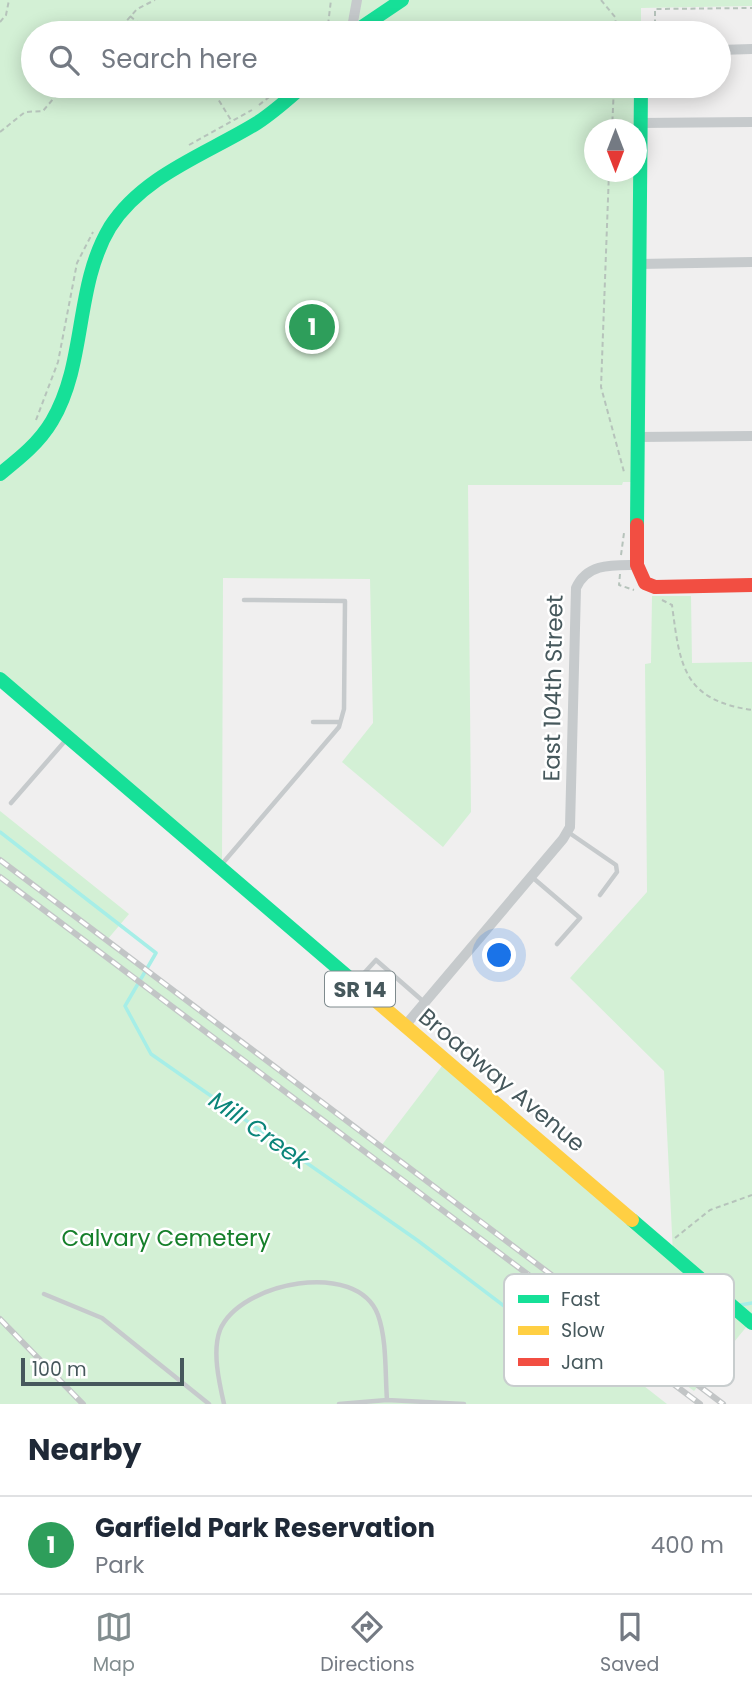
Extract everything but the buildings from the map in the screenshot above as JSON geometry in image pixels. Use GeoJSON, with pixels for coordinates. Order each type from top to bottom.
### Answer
{"type":"FeatureCollection","features":[{"type":"Feature","properties":{"kind":"street"},"geometry":{"type":"LineString","coordinates":[[354,21],[357,0]]}},
{"type":"Feature","properties":{"kind":"street"},"geometry":{"type":"LineString","coordinates":[[370,21],[402,0]]}},
{"type":"Feature","properties":{"kind":"street"},"geometry":{"type":"LineString","coordinates":[[731,50],[752,49]]}},
{"type":"Feature","properties":{"kind":"street"},"geometry":{"type":"LineString","coordinates":[[0,474],[42,441],[63,399],[91,262],[112,224],[145,189],[249,128],[288,98]]}},
{"type":"Feature","properties":{"kind":"street"},"geometry":{"type":"LineString","coordinates":[[639,119],[640,98]]}},
{"type":"Feature","properties":{"kind":"street"},"geometry":{"type":"LineString","coordinates":[[647,123],[752,122]]}},
{"type":"Feature","properties":{"kind":"street"},"geometry":{"type":"LineString","coordinates":[[639,182],[637,565],[645,583],[655,587],[752,585]]}},
{"type":"Feature","properties":{"kind":"street"},"geometry":{"type":"LineString","coordinates":[[639,264],[752,262]]}},
{"type":"Feature","properties":{"kind":"street"},"geometry":{"type":"LineString","coordinates":[[638,437],[752,436]]}},
{"type":"Feature","properties":{"kind":"street","name":"East 104th Street"},"geometry":{"type":"LineString","coordinates":[[404,1027],[567,832],[573,811],[576,589],[585,573],[596,568],[637,565]]}},
{"type":"Feature","properties":{"kind":"street","name":"Broadway Avenue"},"geometry":{"type":"LineString","coordinates":[[0,679],[695,1274]]}},
{"type":"Feature","properties":{"kind":"street","name":"Broadway Avenue"},"geometry":{"type":"LineString","coordinates":[[734,1307],[751,1322]]}},
{"type":"Feature","properties":{"kind":"lane"},"geometry":{"type":"LineString","coordinates":[[219,867],[340,722],[344,709],[345,601],[244,600]]}},
{"type":"Feature","properties":{"kind":"lane"},"geometry":{"type":"LineString","coordinates":[[313,722],[340,722]]}},
{"type":"Feature","properties":{"kind":"lane"},"geometry":{"type":"LineString","coordinates":[[11,803],[68,738]]}},
{"type":"Feature","properties":{"kind":"lane"},"geometry":{"type":"LineString","coordinates":[[567,832],[616,865],[617,872],[600,895]]}},
{"type":"Feature","properties":{"kind":"lane"},"geometry":{"type":"LineString","coordinates":[[531,877],[580,918],[557,944]]}},
{"type":"Feature","properties":{"kind":"lane"},"geometry":{"type":"LineString","coordinates":[[354,984],[376,960],[425,1002]]}},
{"type":"Feature","properties":{"kind":"lane"},"geometry":{"type":"LineString","coordinates":[[224,1404],[217,1361],[219,1331],[232,1311],[278,1286],[330,1281],[366,1298],[378,1314],[387,1400]]}},
{"type":"Feature","properties":{"kind":"lane"},"geometry":{"type":"LineString","coordinates":[[44,1294],[102,1318],[209,1404]]}},
{"type":"Feature","properties":{"kind":"lane"},"geometry":{"type":"LineString","coordinates":[[339,1404],[387,1400],[464,1404]]}},
{"type":"Feature","properties":{"kind":"path"},"geometry":{"type":"LineString","coordinates":[[0,22],[6,15],[9,0]]}},
{"type":"Feature","properties":{"kind":"path"},"geometry":{"type":"LineString","coordinates":[[126,21],[155,0]]}},
{"type":"Feature","properties":{"kind":"path"},"geometry":{"type":"LineString","coordinates":[[328,21],[331,0]]}},
{"type":"Feature","properties":{"kind":"path"},"geometry":{"type":"LineString","coordinates":[[601,0],[610,9],[616,21]]}},
{"type":"Feature","properties":{"kind":"path"},"geometry":{"type":"LineString","coordinates":[[655,21],[655,9],[752,8]]}},
{"type":"Feature","properties":{"kind":"path"},"geometry":{"type":"LineString","coordinates":[[130,16],[136,21]]}},
{"type":"Feature","properties":{"kind":"path"},"geometry":{"type":"LineString","coordinates":[[0,132],[25,112],[43,111],[54,98]]}},
{"type":"Feature","properties":{"kind":"path"},"geometry":{"type":"LineString","coordinates":[[218,98],[232,121]]}},
{"type":"Feature","properties":{"kind":"path"},"geometry":{"type":"LineString","coordinates":[[184,148],[256,108],[268,98]]}},
{"type":"Feature","properties":{"kind":"path"},"geometry":{"type":"LineString","coordinates":[[612,119],[613,98]]}},
{"type":"Feature","properties":{"kind":"path"},"geometry":{"type":"LineString","coordinates":[[609,182],[601,387],[627,480]]}},
{"type":"Feature","properties":{"kind":"path"},"geometry":{"type":"LineString","coordinates":[[33,426],[58,362],[77,263],[98,225]]}},
{"type":"Feature","properties":{"kind":"path"},"geometry":{"type":"LineString","coordinates":[[621,556],[625,523]]}},
{"type":"Feature","properties":{"kind":"path"},"geometry":{"type":"LineString","coordinates":[[620,574],[619,585],[635,590]]}},
{"type":"Feature","properties":{"kind":"path"},"geometry":{"type":"LineString","coordinates":[[657,598],[671,605],[678,653],[697,687],[720,704],[752,710]]}},
{"type":"Feature","properties":{"kind":"path"},"geometry":{"type":"LineString","coordinates":[[665,1248],[710,1210],[752,1195]]}},
{"type":"Feature","properties":{"kind":"green space"},"geometry":{"type":"Polygon","coordinates":[[[0,0],[752,0],[752,6],[641,8],[641,21],[21,21],[21,98],[641,98],[641,119],[584,119],[584,182],[640,182],[637,482],[623,482],[622,485],[468,485],[471,812],[443,847],[342,762],[373,723],[370,579],[223,578],[222,868],[0,679],[0,0]]]}},
{"type":"Feature","properties":{"kind":"green space","name":"Calvary Cemetery"},"geometry":{"type":"Polygon","coordinates":[[[652,596],[691,596],[692,663],[752,662],[752,1320],[734,1342],[734,1274],[504,1274],[504,1386],[644,1386],[667,1404],[0,1404],[0,811],[129,914],[107,940],[381,1146],[445,1062],[673,1254],[664,1071],[570,978],[647,892],[645,664],[651,663],[652,596]]]}},
{"type":"Feature","properties":{"kind":"waterway","name":"Mill Creek"},"geometry":{"type":"LineString","coordinates":[[0,832],[156,953],[125,1006],[151,1054],[417,1240],[504,1306]]}},
{"type":"Feature","properties":{"kind":"waterway","name":"Mill Creek"},"geometry":{"type":"LineString","coordinates":[[740,1305],[752,1303]]}},
{"type":"Feature","properties":{"kind":"railway"},"geometry":{"type":"LineString","coordinates":[[0,860],[550,1274]]}},
{"type":"Feature","properties":{"kind":"railway"},"geometry":{"type":"LineString","coordinates":[[0,877],[527,1274]]}},
{"type":"Feature","properties":{"kind":"railway"},"geometry":{"type":"LineString","coordinates":[[0,1319],[83,1404]]}},
{"type":"Feature","properties":{"kind":"railway"},"geometry":{"type":"LineString","coordinates":[[676,1386],[700,1404]]}},
{"type":"Feature","properties":{"kind":"railway"},"geometry":{"type":"LineString","coordinates":[[699,1386],[723,1404]]}},
{"type":"Feature","properties":{"kind":"traffic: fast"},"geometry":{"type":"LineString","coordinates":[[371,21],[402,0]]}},
{"type":"Feature","properties":{"kind":"traffic: fast"},"geometry":{"type":"LineString","coordinates":[[0,474],[41,436],[63,398],[71,374],[91,274],[110,227],[124,209],[158,179],[257,123],[289,98]]}},
{"type":"Feature","properties":{"kind":"traffic: fast"},"geometry":{"type":"LineString","coordinates":[[637,525],[641,98]]}},
{"type":"Feature","properties":{"kind":"traffic: fast"},"geometry":{"type":"LineString","coordinates":[[0,679],[354,982]]}},
{"type":"Feature","properties":{"kind":"traffic: fast"},"geometry":{"type":"LineString","coordinates":[[632,1220],[695,1274]]}},
{"type":"Feature","properties":{"kind":"traffic: fast"},"geometry":{"type":"LineString","coordinates":[[734,1308],[752,1323]]}},
{"type":"Feature","properties":{"kind":"traffic: slow"},"geometry":{"type":"LineString","coordinates":[[354,982],[632,1220]]}},
{"type":"Feature","properties":{"kind":"traffic: jam"},"geometry":{"type":"LineString","coordinates":[[637,525],[637,565],[645,583],[655,587],[752,585]]}},
{"type":"Feature","properties":{"kind":"place","name":"Garfield Park Reservation"},"geometry":{"type":"Point","coordinates":[312,327]}}]}
